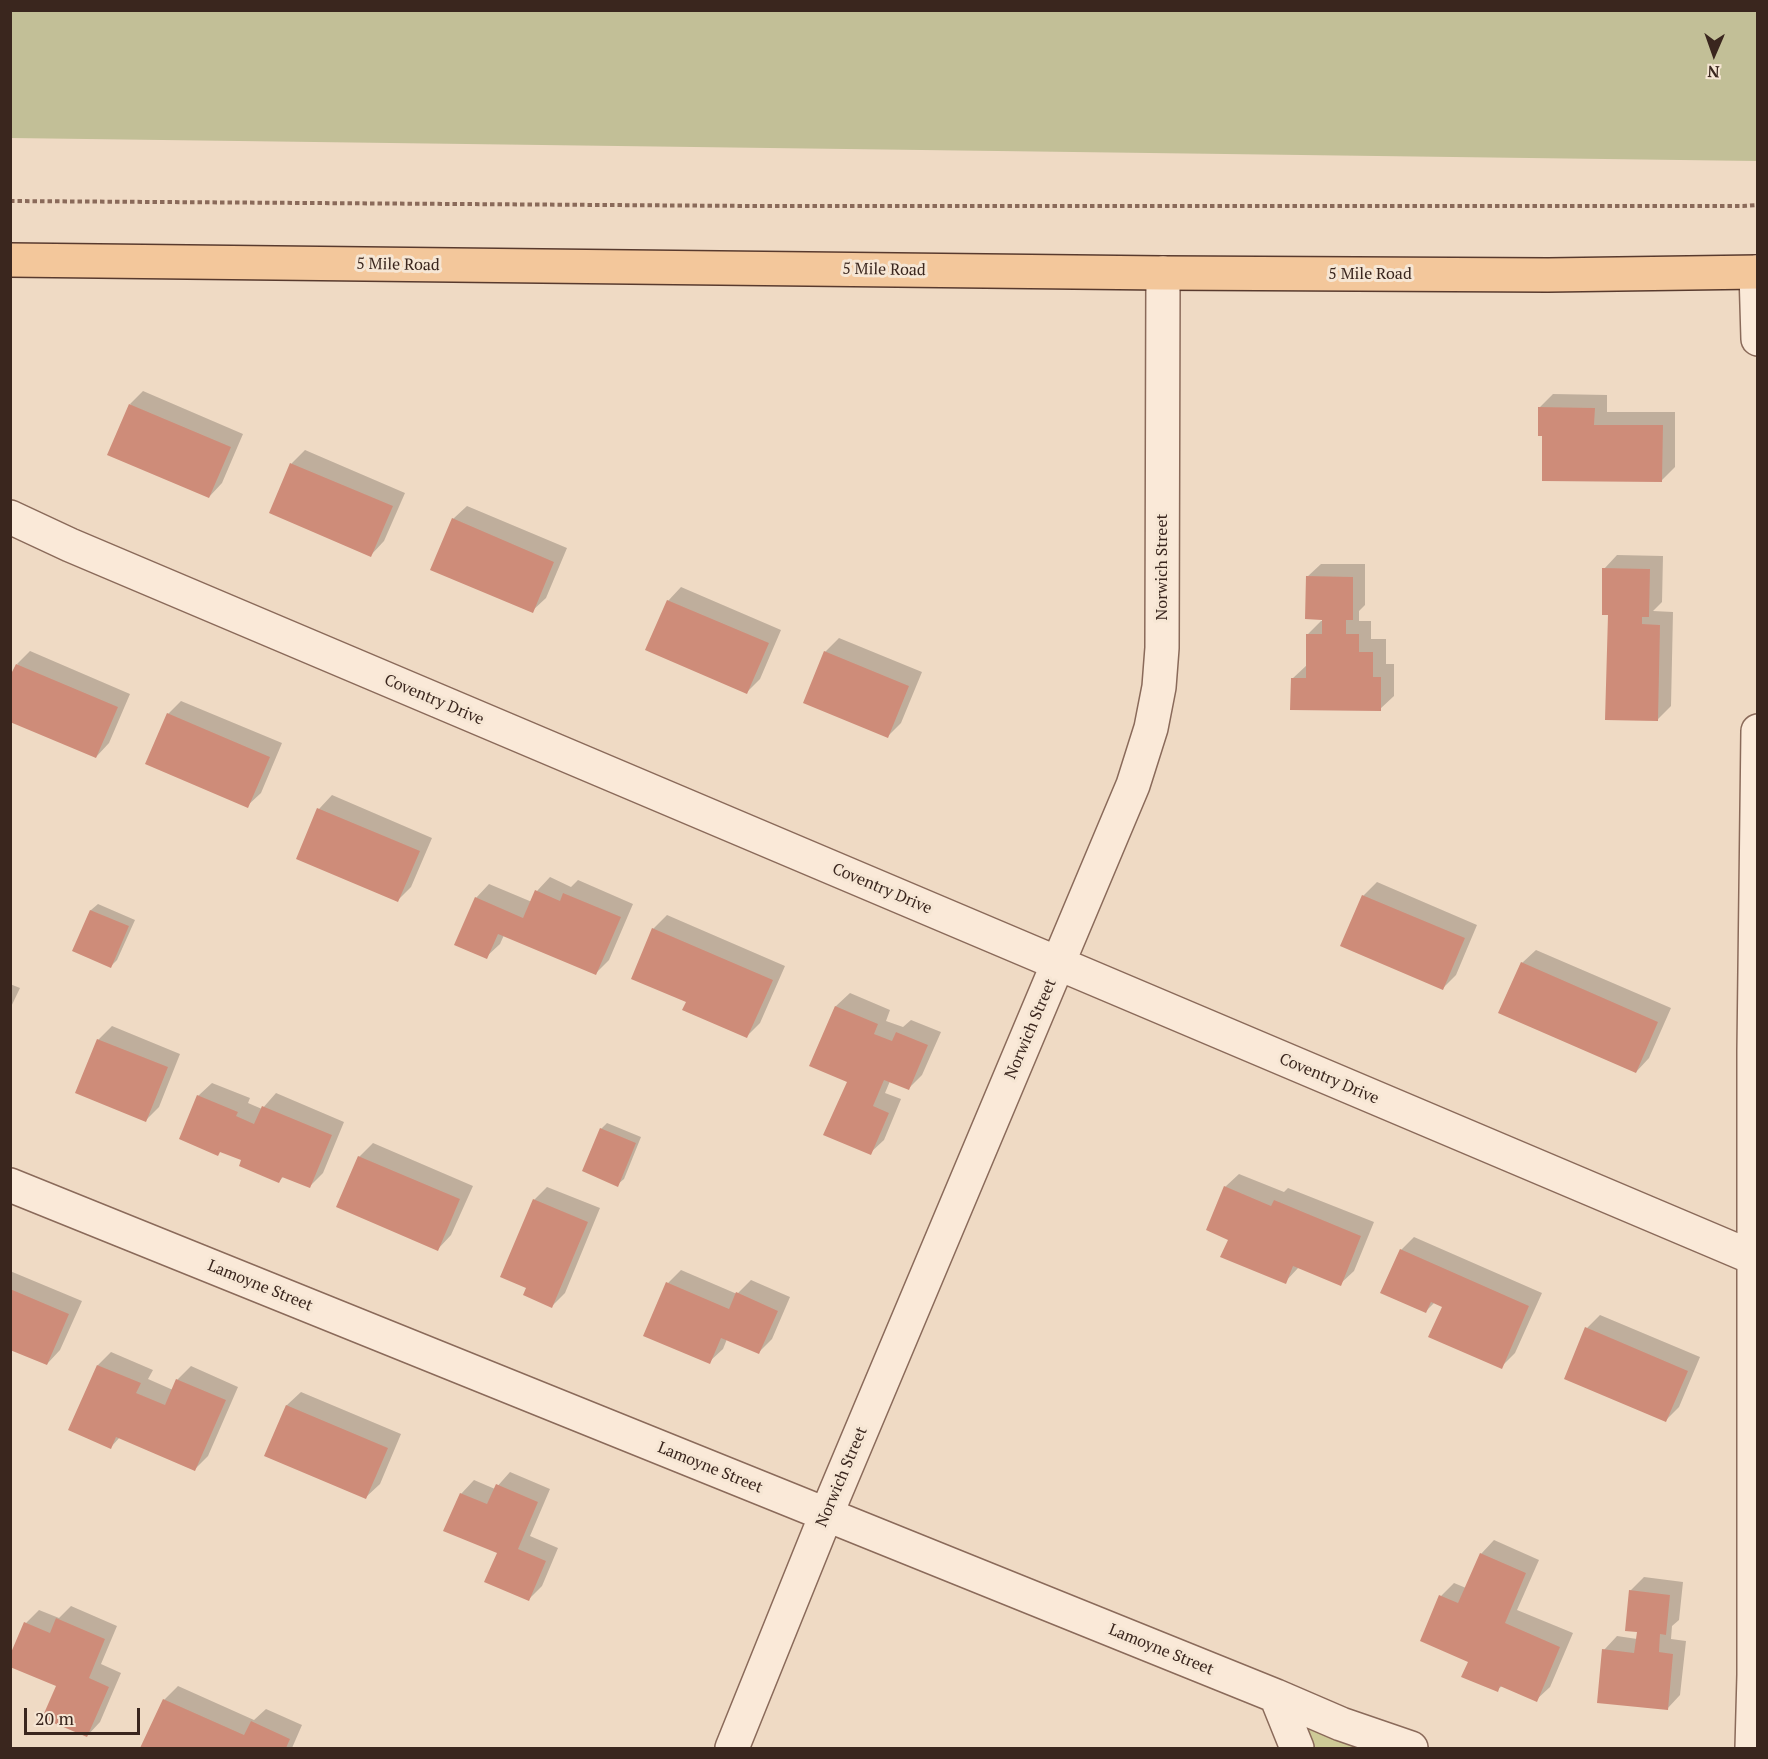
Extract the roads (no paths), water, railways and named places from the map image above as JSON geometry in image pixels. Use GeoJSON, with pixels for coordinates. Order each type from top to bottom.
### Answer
{"type":"FeatureCollection","features":[{"type":"Feature","properties":{"kind":"main road","name":"5 Mile Road"},"geometry":{"type":"LineString","coordinates":[[10,260],[1163,273],[1548,275],[1757,272]]}},
{"type":"Feature","properties":{"kind":"street"},"geometry":{"type":"LineString","coordinates":[[1757,272],[1758,339]]}},
{"type":"Feature","properties":{"kind":"street","name":"Norwich Street"},"geometry":{"type":"LineString","coordinates":[[732,1749],[826,1515],[1132,785],[1151,728],[1159,687],[1162,636],[1163,273]]}},
{"type":"Feature","properties":{"kind":"street","name":"Coventry Drive"},"geometry":{"type":"LineString","coordinates":[[10,517],[70,545],[1754,1258]]}},
{"type":"Feature","properties":{"kind":"street"},"geometry":{"type":"LineString","coordinates":[[1752,1749],[1754,1050],[1758,731]]}},
{"type":"Feature","properties":{"kind":"street","name":"Lamoyne Street"},"geometry":{"type":"LineString","coordinates":[[10,1185],[1341,1724],[1411,1749]]}},
{"type":"Feature","properties":{"kind":"street"},"geometry":{"type":"LineString","coordinates":[[1276,1696],[1297,1749]]}}]}
